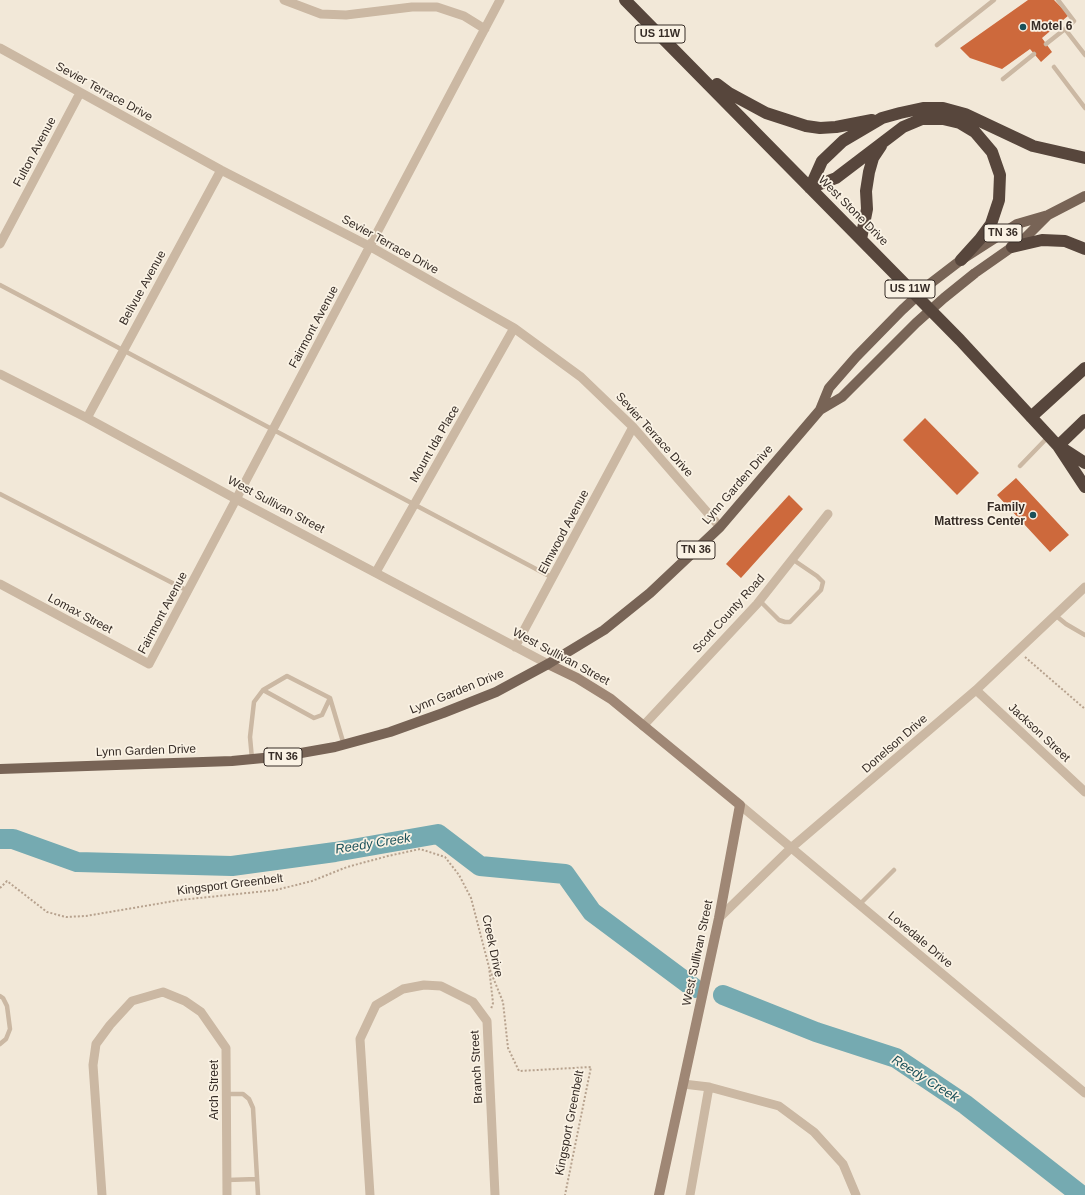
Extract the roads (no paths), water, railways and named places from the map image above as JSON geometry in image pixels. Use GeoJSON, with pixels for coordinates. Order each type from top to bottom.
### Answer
{"type":"FeatureCollection","features":[{"type":"Feature","properties":{"kind":"highway","name":"West Stone Drive"},"geometry":{"type":"LineString","coordinates":[[625,0],[960,340],[1058,446],[1085,487]]}},
{"type":"Feature","properties":{"kind":"highway"},"geometry":{"type":"LineString","coordinates":[[694,69],[729,93],[766,113],[806,126],[820,128],[836,127],[882,118],[900,112],[923,108],[943,108],[965,114],[1033,146],[1085,158]]}},
{"type":"Feature","properties":{"kind":"highway"},"geometry":{"type":"LineString","coordinates":[[810,188],[822,161],[844,141],[882,118]]}},
{"type":"Feature","properties":{"kind":"highway"},"geometry":{"type":"LineString","coordinates":[[810,188],[836,178],[903,127],[922,119],[943,119],[960,123],[975,132],[992,152],[1000,175],[999,200],[991,224],[961,260]]}},
{"type":"Feature","properties":{"kind":"highway"},"geometry":{"type":"LineString","coordinates":[[861,239],[867,209],[866,191],[868,172],[873,158],[880,146],[892,134]]}},
{"type":"Feature","properties":{"kind":"highway"},"geometry":{"type":"LineString","coordinates":[[1012,248],[1042,240],[1065,241],[1085,249]]}},
{"type":"Feature","properties":{"kind":"highway"},"geometry":{"type":"LineString","coordinates":[[1031,417],[1085,368]]}},
{"type":"Feature","properties":{"kind":"highway"},"geometry":{"type":"LineString","coordinates":[[1058,446],[1085,420]]}},
{"type":"Feature","properties":{"kind":"highway","name":"West Stone Drive"},"geometry":{"type":"LineString","coordinates":[[1058,446],[1085,463]]}},
{"type":"Feature","properties":{"kind":"main road","name":"Lynn Garden Drive"},"geometry":{"type":"LineString","coordinates":[[0,769],[224,762],[284,756],[344,745],[390,732],[443,714],[496,692],[548,664],[604,630],[650,593],[720,527],[820,410],[829,388],[856,357],[931,283],[961,260],[1016,224],[1048,215],[1085,196]]}},
{"type":"Feature","properties":{"kind":"main road","name":"Lynn Garden Drive"},"geometry":{"type":"LineString","coordinates":[[820,410],[842,397],[916,323],[944,298],[975,273],[1025,238],[1048,215]]}},
{"type":"Feature","properties":{"kind":"street"},"geometry":{"type":"LineString","coordinates":[[284,0],[321,14],[346,15],[412,7],[436,7],[464,16],[485,29]]}},
{"type":"Feature","properties":{"kind":"street","name":"Fairmont Avenue"},"geometry":{"type":"LineString","coordinates":[[149,664],[371,247],[500,0]]}},
{"type":"Feature","properties":{"kind":"street","name":"Sevier Terrace Drive"},"geometry":{"type":"LineString","coordinates":[[0,48],[221,170],[371,247],[514,328],[581,377],[633,427],[720,527]]}},
{"type":"Feature","properties":{"kind":"street","name":"Fulton Avenue"},"geometry":{"type":"LineString","coordinates":[[0,244],[80,93]]}},
{"type":"Feature","properties":{"kind":"street","name":"Bellvue Avenue"},"geometry":{"type":"LineString","coordinates":[[86,418],[221,170]]}},
{"type":"Feature","properties":{"kind":"street","name":"Mount Ida Place"},"geometry":{"type":"LineString","coordinates":[[376,572],[514,328]]}},
{"type":"Feature","properties":{"kind":"street","name":"West Sullivan Street"},"geometry":{"type":"LineString","coordinates":[[0,374],[86,418],[515,647],[577,678],[611,699],[740,805],[719,918],[659,1195]]}},
{"type":"Feature","properties":{"kind":"street","name":"Elmwood Avenue"},"geometry":{"type":"LineString","coordinates":[[515,647],[633,427]]}},
{"type":"Feature","properties":{"kind":"street","name":"Scott County Road"},"geometry":{"type":"LineString","coordinates":[[643,726],[760,601],[828,514]]}},
{"type":"Feature","properties":{"kind":"street","name":"Lomax Street"},"geometry":{"type":"LineString","coordinates":[[0,584],[149,664]]}},
{"type":"Feature","properties":{"kind":"street","name":"Donelson Drive"},"geometry":{"type":"LineString","coordinates":[[719,918],[791,848],[976,690],[1085,587]]}},
{"type":"Feature","properties":{"kind":"street","name":"Jackson Street"},"geometry":{"type":"LineString","coordinates":[[976,690],[1085,792]]}},
{"type":"Feature","properties":{"kind":"street","name":"Lovedale Drive"},"geometry":{"type":"LineString","coordinates":[[740,805],[1085,1093]]}},
{"type":"Feature","properties":{"kind":"street","name":"Branch Street"},"geometry":{"type":"LineString","coordinates":[[370,1195],[360,1039],[376,1005],[403,989],[424,985],[441,986],[473,1002],[487,1021],[495,1195]]}},
{"type":"Feature","properties":{"kind":"street","name":"Arch Street"},"geometry":{"type":"LineString","coordinates":[[102,1195],[93,1065],[96,1044],[110,1025],[132,1001],[163,992],[186,1000],[201,1012],[226,1048],[227,1195]]}},
{"type":"Feature","properties":{"kind":"street"},"geometry":{"type":"LineString","coordinates":[[683,1084],[709,1087],[779,1106],[814,1132],[843,1164],[856,1195]]}},
{"type":"Feature","properties":{"kind":"street"},"geometry":{"type":"LineString","coordinates":[[690,1195],[709,1087]]}},
{"type":"Feature","properties":{"kind":"lane"},"geometry":{"type":"LineString","coordinates":[[937,45],[994,0]]}},
{"type":"Feature","properties":{"kind":"lane"},"geometry":{"type":"LineString","coordinates":[[1046,44],[1074,21],[1058,0]]}},
{"type":"Feature","properties":{"kind":"lane"},"geometry":{"type":"LineString","coordinates":[[1065,29],[1085,55]]}},
{"type":"Feature","properties":{"kind":"lane"},"geometry":{"type":"LineString","coordinates":[[1003,79],[1034,54]]}},
{"type":"Feature","properties":{"kind":"lane"},"geometry":{"type":"LineString","coordinates":[[1054,67],[1085,108]]}},
{"type":"Feature","properties":{"kind":"lane"},"geometry":{"type":"LineString","coordinates":[[0,285],[553,578]]}},
{"type":"Feature","properties":{"kind":"lane"},"geometry":{"type":"LineString","coordinates":[[1020,466],[1049,436]]}},
{"type":"Feature","properties":{"kind":"lane"},"geometry":{"type":"LineString","coordinates":[[0,494],[188,590]]}},
{"type":"Feature","properties":{"kind":"lane"},"geometry":{"type":"LineString","coordinates":[[760,601],[780,620],[790,622],[821,590],[822,582],[817,576],[792,559]]}},
{"type":"Feature","properties":{"kind":"lane"},"geometry":{"type":"LineString","coordinates":[[1055,615],[1066,624],[1085,635]]}},
{"type":"Feature","properties":{"kind":"lane"},"geometry":{"type":"LineString","coordinates":[[252,759],[250,737],[254,702],[263,690],[287,676],[330,698],[344,745]]}},
{"type":"Feature","properties":{"kind":"lane"},"geometry":{"type":"LineString","coordinates":[[263,690],[314,718],[322,715],[330,698]]}},
{"type":"Feature","properties":{"kind":"lane"},"geometry":{"type":"LineString","coordinates":[[859,905],[894,870]]}},
{"type":"Feature","properties":{"kind":"lane"},"geometry":{"type":"LineString","coordinates":[[0,996],[3,998],[7,1006],[10,1018],[10,1029],[6,1039],[0,1044]]}},
{"type":"Feature","properties":{"kind":"lane"},"geometry":{"type":"LineString","coordinates":[[0,1040],[6,1039]]}},
{"type":"Feature","properties":{"kind":"lane"},"geometry":{"type":"LineString","coordinates":[[226,1094],[243,1094],[249,1099],[254,1108],[258,1195]]}},
{"type":"Feature","properties":{"kind":"lane"},"geometry":{"type":"LineString","coordinates":[[227,1180],[257,1179]]}},
{"type":"Feature","properties":{"kind":"waterway","name":"Reedy Creek"},"geometry":{"type":"LineString","coordinates":[[0,839],[13,839],[77,862],[232,866],[335,852],[438,834],[480,866],[565,874],[592,912],[694,988]]}},
{"type":"Feature","properties":{"kind":"waterway","name":"Reedy Creek"},"geometry":{"type":"LineString","coordinates":[[723,995],[816,1032],[896,1058],[966,1105],[1081,1195]]}},
{"type":"Feature","properties":{"kind":"place","name":"Motel 6"},"geometry":{"type":"Point","coordinates":[1023,27]}},
{"type":"Feature","properties":{"kind":"place","name":"Family Mattress Center"},"geometry":{"type":"Point","coordinates":[1033,515]}}]}
